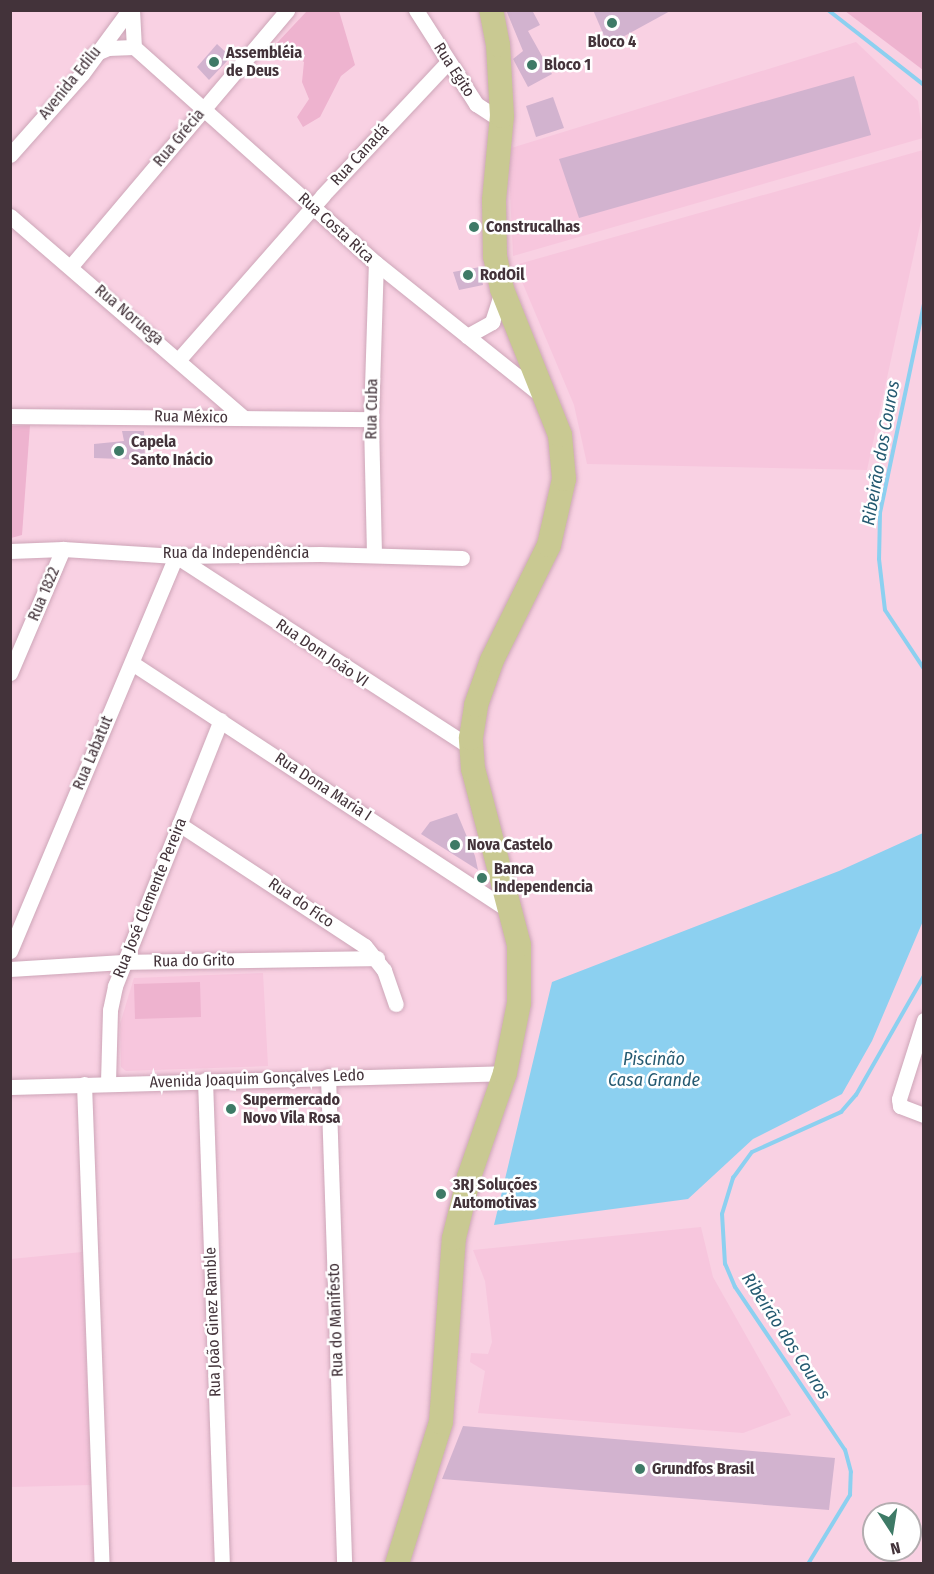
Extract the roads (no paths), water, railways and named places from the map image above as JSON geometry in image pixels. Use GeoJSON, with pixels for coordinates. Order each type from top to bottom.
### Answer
{"type":"FeatureCollection","features":[{"type":"Feature","properties":{"kind":"main road"},"geometry":{"type":"LineString","coordinates":[[397,1563],[441,1422],[450,1281],[459,1215],[505,1073],[516,1023],[520,973],[512,914],[470,747],[484,679],[549,545],[559,514],[565,462],[560,435],[502,289],[493,234],[501,120],[498,45],[491,10]]}},
{"type":"Feature","properties":{"kind":"street"},"geometry":{"type":"LineString","coordinates":[[94,54],[108,48],[134,47],[131,10]]}},
{"type":"Feature","properties":{"kind":"street","name":"Avenida Edilu"},"geometry":{"type":"LineString","coordinates":[[10,155],[82,74],[94,54],[131,10]]}},
{"type":"Feature","properties":{"kind":"street","name":"Rua Grécia"},"geometry":{"type":"LineString","coordinates":[[71,266],[287,10]]}},
{"type":"Feature","properties":{"kind":"street","name":"Rua Egito"},"geometry":{"type":"LineString","coordinates":[[416,10],[476,104],[501,120]]}},
{"type":"Feature","properties":{"kind":"street","name":"Rua Costa Rica"},"geometry":{"type":"LineString","coordinates":[[134,47],[376,263],[546,399]]}},
{"type":"Feature","properties":{"kind":"street","name":"Rua Canadá"},"geometry":{"type":"LineString","coordinates":[[180,358],[312,207],[448,62]]}},
{"type":"Feature","properties":{"kind":"street","name":"Rua Noruega"},"geometry":{"type":"LineString","coordinates":[[10,216],[180,358],[243,418]]}},
{"type":"Feature","properties":{"kind":"street","name":"Rua Cuba"},"geometry":{"type":"LineString","coordinates":[[374,554],[371,419],[376,263]]}},
{"type":"Feature","properties":{"kind":"street"},"geometry":{"type":"LineString","coordinates":[[467,336],[492,322],[502,289]]}},
{"type":"Feature","properties":{"kind":"street","name":"Rua México"},"geometry":{"type":"LineString","coordinates":[[10,416],[371,419]]}},
{"type":"Feature","properties":{"kind":"street","name":"Rua da Independência"},"geometry":{"type":"LineString","coordinates":[[10,551],[63,549],[176,556],[374,554],[462,558]]}},
{"type":"Feature","properties":{"kind":"street","name":"Rua 1822"},"geometry":{"type":"LineString","coordinates":[[10,673],[63,549]]}},
{"type":"Feature","properties":{"kind":"street","name":"Rua Dom João VI"},"geometry":{"type":"LineString","coordinates":[[176,556],[470,747]]}},
{"type":"Feature","properties":{"kind":"street","name":"Rua Labatut"},"geometry":{"type":"LineString","coordinates":[[10,951],[176,556]]}},
{"type":"Feature","properties":{"kind":"street","name":"Rua Dona Maria I"},"geometry":{"type":"LineString","coordinates":[[132,663],[512,914]]}},
{"type":"Feature","properties":{"kind":"street","name":"Rua José Clemente Pereira"},"geometry":{"type":"LineString","coordinates":[[108,1082],[110,1010],[123,962],[221,720]]}},
{"type":"Feature","properties":{"kind":"street","name":"Rua do Fico"},"geometry":{"type":"LineString","coordinates":[[179,824],[274,884],[377,958]]}},
{"type":"Feature","properties":{"kind":"street"},"geometry":{"type":"LineString","coordinates":[[377,958],[396,1004]]}},
{"type":"Feature","properties":{"kind":"street","name":"Rua do Grito"},"geometry":{"type":"LineString","coordinates":[[10,969],[123,962],[377,958]]}},
{"type":"Feature","properties":{"kind":"street"},"geometry":{"type":"LineString","coordinates":[[924,1020],[900,1106],[924,1115]]}},
{"type":"Feature","properties":{"kind":"street","name":"Avenida Joaquim Gonçalves Ledo"},"geometry":{"type":"LineString","coordinates":[[10,1087],[108,1082],[505,1073]]}},
{"type":"Feature","properties":{"kind":"street","name":"Rua do Manifesto"},"geometry":{"type":"LineString","coordinates":[[328,1076],[344,1563]]}},
{"type":"Feature","properties":{"kind":"street","name":"Rua João Ginez Ramble"},"geometry":{"type":"LineString","coordinates":[[205,1080],[222,1563]]}},
{"type":"Feature","properties":{"kind":"street"},"geometry":{"type":"LineString","coordinates":[[84,1084],[102,1563]]}},
{"type":"Feature","properties":{"kind":"water","name":"Piscinão Casa Grande"},"geometry":{"type":"Polygon","coordinates":[[[923,833],[923,921],[872,1041],[842,1094],[753,1139],[688,1199],[494,1225],[552,982],[839,871],[923,833]]]}},
{"type":"Feature","properties":{"kind":"waterway"},"geometry":{"type":"LineString","coordinates":[[828,10],[924,85]]}},
{"type":"Feature","properties":{"kind":"waterway","name":"Ribeirão dos Couros"},"geometry":{"type":"LineString","coordinates":[[924,304],[880,513],[879,559],[885,610],[924,669]]}},
{"type":"Feature","properties":{"kind":"waterway","name":"Ribeirão dos Couros"},"geometry":{"type":"LineString","coordinates":[[808,1564],[850,1495],[851,1472],[845,1450],[735,1287],[725,1264],[722,1214],[733,1178],[752,1152],[841,1112],[856,1095],[924,976]]}},
{"type":"Feature","properties":{"kind":"place","name":"Bloco 4"},"geometry":{"type":"Point","coordinates":[612,23]}},
{"type":"Feature","properties":{"kind":"place","name":"Assembléia de Deus"},"geometry":{"type":"Point","coordinates":[214,62]}},
{"type":"Feature","properties":{"kind":"place","name":"Bloco 1"},"geometry":{"type":"Point","coordinates":[532,65]}},
{"type":"Feature","properties":{"kind":"place","name":"Construcalhas"},"geometry":{"type":"Point","coordinates":[474,227]}},
{"type":"Feature","properties":{"kind":"place","name":"RodOil"},"geometry":{"type":"Point","coordinates":[468,275]}},
{"type":"Feature","properties":{"kind":"place","name":"Capela Santo Inácio"},"geometry":{"type":"Point","coordinates":[119,451]}},
{"type":"Feature","properties":{"kind":"place","name":"Nova Castelo"},"geometry":{"type":"Point","coordinates":[455,845]}},
{"type":"Feature","properties":{"kind":"place","name":"Banca Independencia"},"geometry":{"type":"Point","coordinates":[482,878]}},
{"type":"Feature","properties":{"kind":"place","name":"Supermercado Novo Vila Rosa"},"geometry":{"type":"Point","coordinates":[231,1109]}},
{"type":"Feature","properties":{"kind":"place","name":"3RJ Soluções Automotivas"},"geometry":{"type":"Point","coordinates":[441,1194]}},
{"type":"Feature","properties":{"kind":"place","name":"Grundfos Brasil"},"geometry":{"type":"Point","coordinates":[640,1469]}}]}
